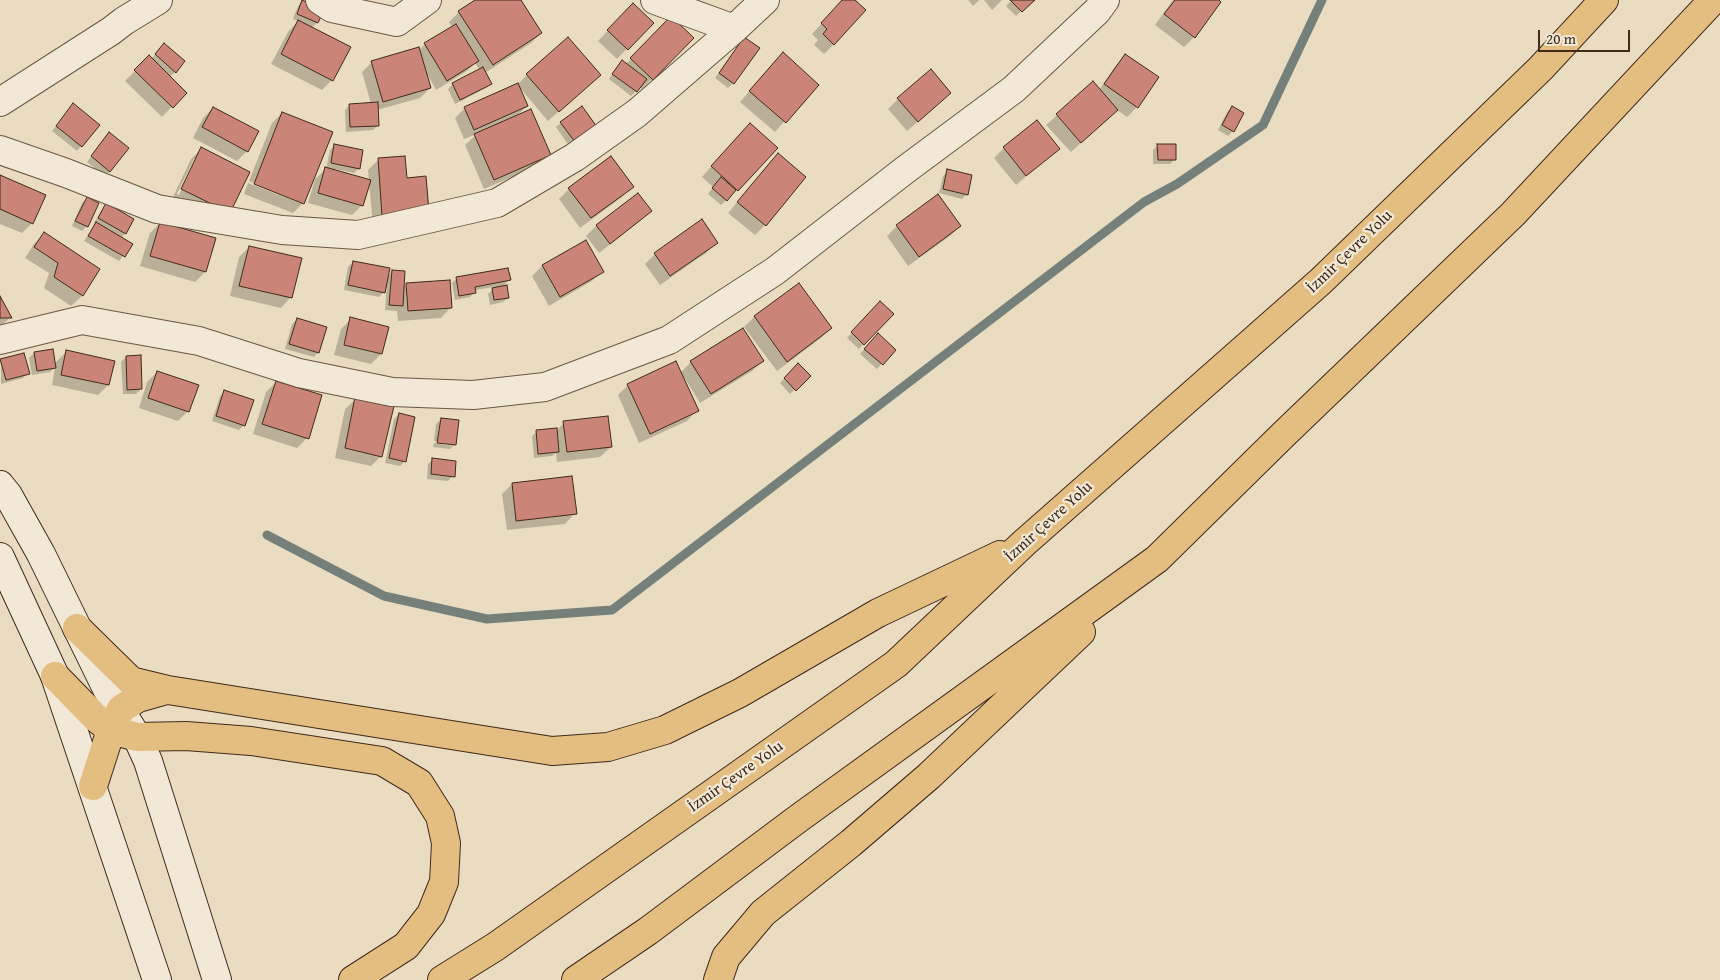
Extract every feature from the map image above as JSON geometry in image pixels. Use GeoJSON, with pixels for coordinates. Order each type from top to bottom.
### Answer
{"type":"FeatureCollection","features":[{"type":"Feature","properties":{"kind":"highway","name":"İzmir Çevre Yolu"},"geometry":{"type":"LineString","coordinates":[[442,980],[503,941],[896,664],[1024,543],[1321,281],[1541,68],[1604,0]]}},
{"type":"Feature","properties":{"kind":"highway"},"geometry":{"type":"LineString","coordinates":[[718,980],[726,957],[763,913],[851,843],[929,776],[1157,559],[1513,214],[1713,0]]}},
{"type":"Feature","properties":{"kind":"highway"},"geometry":{"type":"LineString","coordinates":[[77,628],[131,681],[168,690],[552,751],[608,748],[665,730],[732,697],[878,613],[1024,543]]}},
{"type":"Feature","properties":{"kind":"highway"},"geometry":{"type":"LineString","coordinates":[[576,980],[648,931],[799,818],[1157,559]]}},
{"type":"Feature","properties":{"kind":"highway"},"geometry":{"type":"LineString","coordinates":[[55,676],[96,718],[129,734],[186,736],[251,742],[382,761],[419,783],[440,816],[446,843],[444,882],[431,914],[406,946],[353,980]]}},
{"type":"Feature","properties":{"kind":"highway"},"geometry":{"type":"LineString","coordinates":[[93,786],[129,734],[138,698],[168,690]]}},
{"type":"Feature","properties":{"kind":"street"},"geometry":{"type":"LineString","coordinates":[[0,102],[111,31],[122,10],[158,0]]}},
{"type":"Feature","properties":{"kind":"street"},"geometry":{"type":"LineString","coordinates":[[320,0],[332,8],[397,22],[427,0]]}},
{"type":"Feature","properties":{"kind":"street"},"geometry":{"type":"LineString","coordinates":[[655,0],[734,29]]}},
{"type":"Feature","properties":{"kind":"street"},"geometry":{"type":"LineString","coordinates":[[0,340],[82,320],[199,341],[299,372],[392,392],[473,395],[545,387],[669,340],[775,271],[905,170],[1014,89],[1097,11],[1106,0]]}},
{"type":"Feature","properties":{"kind":"street"},"geometry":{"type":"LineString","coordinates":[[0,150],[66,173],[157,209],[282,230],[358,235],[497,203],[574,157],[637,113],[734,29],[758,3]]}},
{"type":"Feature","properties":{"kind":"street"},"geometry":{"type":"LineString","coordinates":[[0,485],[8,495],[40,554],[129,734],[217,980]]}},
{"type":"Feature","properties":{"kind":"street"},"geometry":{"type":"LineString","coordinates":[[0,556],[55,676],[157,980]]}},
{"type":"Feature","properties":{"kind":"building"},"geometry":{"type":"Polygon","coordinates":[[[302,0],[324,10],[318,23],[297,14],[302,0]]]}},
{"type":"Feature","properties":{"kind":"building"},"geometry":{"type":"Polygon","coordinates":[[[475,0],[521,0],[542,33],[493,65],[458,11],[475,0]]]}},
{"type":"Feature","properties":{"kind":"building"},"geometry":{"type":"Polygon","coordinates":[[[842,0],[855,0],[866,10],[834,45],[823,34],[827,29],[821,23],[842,0]]]}},
{"type":"Feature","properties":{"kind":"building"},"geometry":{"type":"Polygon","coordinates":[[[1010,0],[1035,0],[1022,12],[1010,0]]]}},
{"type":"Feature","properties":{"kind":"building"},"geometry":{"type":"Polygon","coordinates":[[[1175,0],[1219,0],[1221,2],[1195,38],[1164,14],[1175,0]]]}},
{"type":"Feature","properties":{"kind":"building"},"geometry":{"type":"Polygon","coordinates":[[[633,3],[654,23],[628,50],[607,30],[633,3]]]}},
{"type":"Feature","properties":{"kind":"building"},"geometry":{"type":"Polygon","coordinates":[[[671,16],[694,38],[653,80],[630,58],[671,16]]]}},
{"type":"Feature","properties":{"kind":"building"},"geometry":{"type":"Polygon","coordinates":[[[298,20],[351,47],[333,81],[281,54],[298,20]]]}},
{"type":"Feature","properties":{"kind":"building"},"geometry":{"type":"Polygon","coordinates":[[[456,24],[479,61],[447,81],[424,43],[456,24]]]}},
{"type":"Feature","properties":{"kind":"building"},"geometry":{"type":"Polygon","coordinates":[[[568,37],[601,75],[559,112],[526,74],[568,37]]]}},
{"type":"Feature","properties":{"kind":"building"},"geometry":{"type":"Polygon","coordinates":[[[744,37],[760,48],[734,84],[719,73],[744,37]]]}},
{"type":"Feature","properties":{"kind":"building"},"geometry":{"type":"Polygon","coordinates":[[[164,43],[185,61],[176,73],[155,54],[164,43]]]}},
{"type":"Feature","properties":{"kind":"building"},"geometry":{"type":"Polygon","coordinates":[[[419,47],[431,88],[383,102],[371,61],[419,47]]]}},
{"type":"Feature","properties":{"kind":"building"},"geometry":{"type":"Polygon","coordinates":[[[783,52],[819,85],[786,123],[749,91],[783,52]]]}},
{"type":"Feature","properties":{"kind":"building"},"geometry":{"type":"Polygon","coordinates":[[[1125,54],[1159,77],[1138,108],[1104,84],[1125,54]]]}},
{"type":"Feature","properties":{"kind":"building"},"geometry":{"type":"Polygon","coordinates":[[[149,55],[187,93],[173,108],[134,70],[149,55]]]}},
{"type":"Feature","properties":{"kind":"building"},"geometry":{"type":"Polygon","coordinates":[[[622,60],[647,79],[637,92],[612,74],[622,60]]]}},
{"type":"Feature","properties":{"kind":"building"},"geometry":{"type":"Polygon","coordinates":[[[483,67],[492,84],[460,100],[452,83],[483,67]]]}},
{"type":"Feature","properties":{"kind":"building"},"geometry":{"type":"Polygon","coordinates":[[[931,69],[951,93],[918,122],[897,98],[931,69]]]}},
{"type":"Feature","properties":{"kind":"building"},"geometry":{"type":"Polygon","coordinates":[[[1093,81],[1118,110],[1081,143],[1056,114],[1093,81]]]}},
{"type":"Feature","properties":{"kind":"building"},"geometry":{"type":"Polygon","coordinates":[[[518,83],[528,106],[474,130],[464,107],[518,83]]]}},
{"type":"Feature","properties":{"kind":"building"},"geometry":{"type":"Polygon","coordinates":[[[378,102],[379,126],[350,127],[349,104],[378,102]]]}},
{"type":"Feature","properties":{"kind":"building"},"geometry":{"type":"Polygon","coordinates":[[[73,103],[100,125],[82,147],[56,126],[73,103]]]}},
{"type":"Feature","properties":{"kind":"building"},"geometry":{"type":"Polygon","coordinates":[[[582,106],[597,127],[575,142],[560,122],[582,106]]]}},
{"type":"Feature","properties":{"kind":"building"},"geometry":{"type":"Polygon","coordinates":[[[1232,106],[1244,113],[1234,132],[1222,125],[1232,106]]]}},
{"type":"Feature","properties":{"kind":"building"},"geometry":{"type":"Polygon","coordinates":[[[213,107],[259,131],[248,152],[202,127],[213,107]]]}},
{"type":"Feature","properties":{"kind":"building"},"geometry":{"type":"Polygon","coordinates":[[[531,109],[551,155],[494,180],[474,134],[531,109]]]}},
{"type":"Feature","properties":{"kind":"building"},"geometry":{"type":"Polygon","coordinates":[[[282,112],[333,132],[304,204],[254,184],[282,112]]]}},
{"type":"Feature","properties":{"kind":"building"},"geometry":{"type":"Polygon","coordinates":[[[1037,120],[1060,149],[1026,176],[1003,147],[1037,120]]]}},
{"type":"Feature","properties":{"kind":"building"},"geometry":{"type":"Polygon","coordinates":[[[750,123],[778,148],[738,191],[711,166],[750,123]]]}},
{"type":"Feature","properties":{"kind":"building"},"geometry":{"type":"Polygon","coordinates":[[[109,132],[129,148],[110,172],[91,156],[109,132]]]}},
{"type":"Feature","properties":{"kind":"building"},"geometry":{"type":"Polygon","coordinates":[[[334,144],[363,150],[360,169],[331,163],[334,144]]]}},
{"type":"Feature","properties":{"kind":"building"},"geometry":{"type":"Polygon","coordinates":[[[1157,144],[1176,144],[1176,160],[1158,160],[1157,144]]]}},
{"type":"Feature","properties":{"kind":"building"},"geometry":{"type":"Polygon","coordinates":[[[201,147],[250,172],[230,213],[181,189],[201,147]]]}},
{"type":"Feature","properties":{"kind":"building"},"geometry":{"type":"Polygon","coordinates":[[[778,153],[806,177],[766,226],[737,202],[778,153]]]}},
{"type":"Feature","properties":{"kind":"building"},"geometry":{"type":"Polygon","coordinates":[[[405,156],[407,178],[426,176],[429,212],[382,216],[378,158],[405,156]]]}},
{"type":"Feature","properties":{"kind":"building"},"geometry":{"type":"Polygon","coordinates":[[[611,156],[634,187],[591,218],[568,188],[611,156]]]}},
{"type":"Feature","properties":{"kind":"building"},"geometry":{"type":"Polygon","coordinates":[[[325,167],[371,180],[363,206],[318,193],[325,167]]]}},
{"type":"Feature","properties":{"kind":"building"},"geometry":{"type":"Polygon","coordinates":[[[947,169],[972,175],[968,195],[943,189],[947,169]]]}},
{"type":"Feature","properties":{"kind":"building"},"geometry":{"type":"Polygon","coordinates":[[[0,175],[46,195],[33,224],[0,209],[0,175]]]}},
{"type":"Feature","properties":{"kind":"building"},"geometry":{"type":"Polygon","coordinates":[[[721,177],[736,190],[727,201],[712,188],[721,177]]]}},
{"type":"Feature","properties":{"kind":"building"},"geometry":{"type":"Polygon","coordinates":[[[638,193],[652,211],[610,244],[596,225],[638,193]]]}},
{"type":"Feature","properties":{"kind":"building"},"geometry":{"type":"Polygon","coordinates":[[[938,194],[961,226],[919,257],[896,225],[938,194]]]}},
{"type":"Feature","properties":{"kind":"building"},"geometry":{"type":"Polygon","coordinates":[[[87,197],[99,203],[88,227],[75,221],[87,197]]]}},
{"type":"Feature","properties":{"kind":"building"},"geometry":{"type":"Polygon","coordinates":[[[106,203],[134,219],[126,234],[98,218],[106,203]]]}},
{"type":"Feature","properties":{"kind":"building"},"geometry":{"type":"Polygon","coordinates":[[[702,219],[718,243],[670,276],[654,253],[702,219]]]}},
{"type":"Feature","properties":{"kind":"building"},"geometry":{"type":"Polygon","coordinates":[[[96,222],[133,244],[125,257],[88,236],[96,222]]]}},
{"type":"Feature","properties":{"kind":"building"},"geometry":{"type":"Polygon","coordinates":[[[160,222],[216,238],[206,272],[150,256],[160,222]]]}},
{"type":"Feature","properties":{"kind":"building"},"geometry":{"type":"Polygon","coordinates":[[[44,232],[100,269],[83,296],[54,277],[58,263],[34,247],[44,232]]]}},
{"type":"Feature","properties":{"kind":"building"},"geometry":{"type":"Polygon","coordinates":[[[586,240],[604,272],[560,297],[542,265],[586,240]]]}},
{"type":"Feature","properties":{"kind":"building"},"geometry":{"type":"Polygon","coordinates":[[[249,246],[302,258],[292,298],[239,286],[249,246]]]}},
{"type":"Feature","properties":{"kind":"building"},"geometry":{"type":"Polygon","coordinates":[[[353,261],[390,268],[385,293],[348,285],[353,261]]]}},
{"type":"Feature","properties":{"kind":"building"},"geometry":{"type":"Polygon","coordinates":[[[508,268],[511,280],[475,287],[476,293],[459,296],[456,277],[508,268]]]}},
{"type":"Feature","properties":{"kind":"building"},"geometry":{"type":"Polygon","coordinates":[[[392,270],[405,271],[403,306],[389,305],[392,270]]]}},
{"type":"Feature","properties":{"kind":"building"},"geometry":{"type":"Polygon","coordinates":[[[450,280],[452,308],[408,311],[406,283],[450,280]]]}},
{"type":"Feature","properties":{"kind":"building"},"geometry":{"type":"Polygon","coordinates":[[[799,283],[832,328],[787,362],[754,316],[799,283]]]}},
{"type":"Feature","properties":{"kind":"building"},"geometry":{"type":"Polygon","coordinates":[[[507,285],[509,298],[494,300],[492,288],[507,285]]]}},
{"type":"Feature","properties":{"kind":"building"},"geometry":{"type":"Polygon","coordinates":[[[0,296],[12,318],[0,318],[0,296]]]}},
{"type":"Feature","properties":{"kind":"building"},"geometry":{"type":"Polygon","coordinates":[[[880,301],[894,314],[864,345],[851,332],[880,301]]]}},
{"type":"Feature","properties":{"kind":"building"},"geometry":{"type":"Polygon","coordinates":[[[350,317],[389,327],[382,354],[344,345],[350,317]]]}},
{"type":"Feature","properties":{"kind":"building"},"geometry":{"type":"Polygon","coordinates":[[[297,318],[327,327],[319,353],[289,344],[297,318]]]}},
{"type":"Feature","properties":{"kind":"building"},"geometry":{"type":"Polygon","coordinates":[[[743,328],[764,361],[711,394],[690,361],[743,328]]]}},
{"type":"Feature","properties":{"kind":"building"},"geometry":{"type":"Polygon","coordinates":[[[878,333],[896,350],[883,365],[864,349],[878,333]]]}},
{"type":"Feature","properties":{"kind":"building"},"geometry":{"type":"Polygon","coordinates":[[[53,349],[56,368],[37,371],[34,352],[53,349]]]}},
{"type":"Feature","properties":{"kind":"building"},"geometry":{"type":"Polygon","coordinates":[[[66,350],[115,361],[109,385],[61,375],[66,350]]]}},
{"type":"Feature","properties":{"kind":"building"},"geometry":{"type":"Polygon","coordinates":[[[24,353],[30,374],[6,380],[0,359],[24,353]]]}},
{"type":"Feature","properties":{"kind":"building"},"geometry":{"type":"Polygon","coordinates":[[[141,355],[142,389],[127,390],[126,356],[141,355]]]}},
{"type":"Feature","properties":{"kind":"building"},"geometry":{"type":"Polygon","coordinates":[[[676,361],[699,411],[650,434],[627,384],[676,361]]]}},
{"type":"Feature","properties":{"kind":"building"},"geometry":{"type":"Polygon","coordinates":[[[798,363],[811,376],[796,391],[784,378],[798,363]]]}},
{"type":"Feature","properties":{"kind":"building"},"geometry":{"type":"Polygon","coordinates":[[[157,371],[199,385],[189,412],[148,398],[157,371]]]}},
{"type":"Feature","properties":{"kind":"building"},"geometry":{"type":"Polygon","coordinates":[[[276,381],[322,395],[309,439],[262,424],[276,381]]]}},
{"type":"Feature","properties":{"kind":"building"},"geometry":{"type":"Polygon","coordinates":[[[224,390],[254,400],[245,426],[216,416],[224,390]]]}},
{"type":"Feature","properties":{"kind":"building"},"geometry":{"type":"Polygon","coordinates":[[[355,397],[394,406],[382,457],[345,448],[355,397]]]}},
{"type":"Feature","properties":{"kind":"building"},"geometry":{"type":"Polygon","coordinates":[[[399,413],[415,417],[406,462],[389,458],[399,413]]]}},
{"type":"Feature","properties":{"kind":"building"},"geometry":{"type":"Polygon","coordinates":[[[608,416],[612,447],[567,452],[563,421],[608,416]]]}},
{"type":"Feature","properties":{"kind":"building"},"geometry":{"type":"Polygon","coordinates":[[[441,418],[459,420],[456,445],[437,443],[441,418]]]}},
{"type":"Feature","properties":{"kind":"building"},"geometry":{"type":"Polygon","coordinates":[[[557,428],[559,452],[538,454],[536,430],[557,428]]]}},
{"type":"Feature","properties":{"kind":"building"},"geometry":{"type":"Polygon","coordinates":[[[432,458],[456,461],[455,477],[431,474],[432,458]]]}},
{"type":"Feature","properties":{"kind":"building"},"geometry":{"type":"Polygon","coordinates":[[[572,476],[577,514],[516,521],[512,483],[572,476]]]}},
{"type":"Feature","properties":{"kind":"waterway"},"geometry":{"type":"LineString","coordinates":[[267,535],[384,596],[487,619],[612,610],[1144,202],[1177,184],[1263,125],[1322,0]]}}]}
